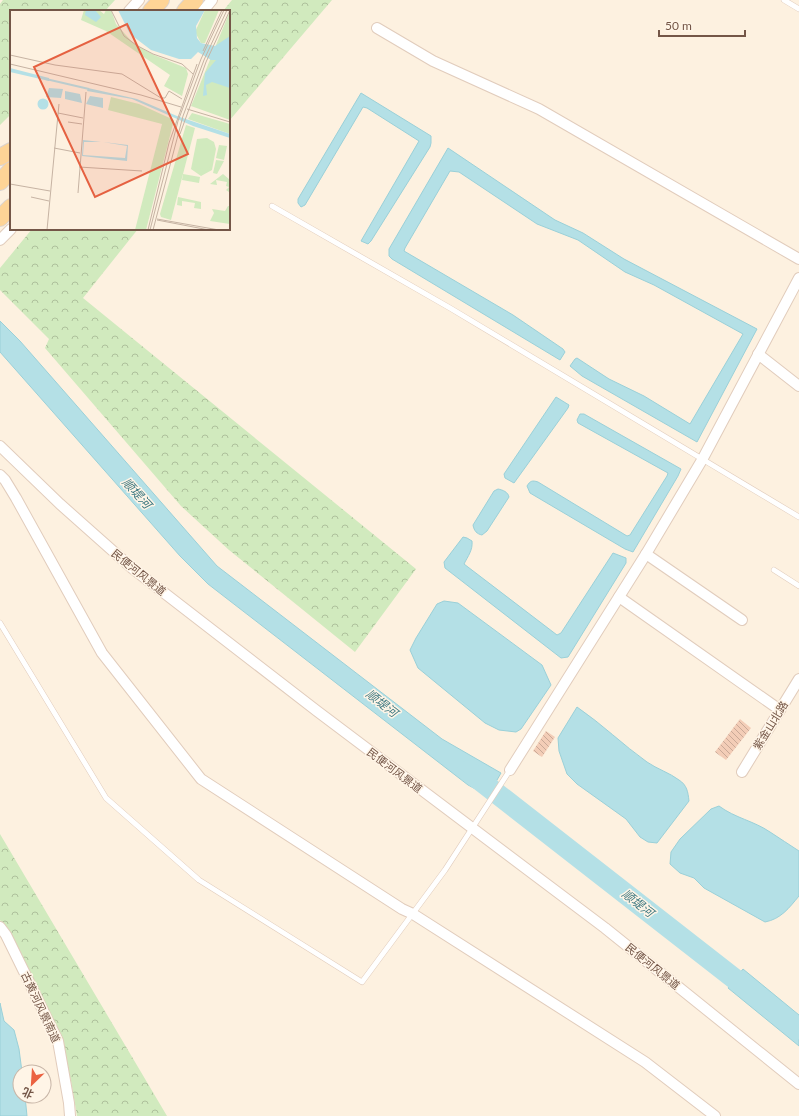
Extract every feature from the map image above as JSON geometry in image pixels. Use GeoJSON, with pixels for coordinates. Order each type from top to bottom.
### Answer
{"type":"FeatureCollection","features":[{"type":"Feature","properties":{"kind":"main road"},"geometry":{"type":"LineString","coordinates":[[152,10],[161,0]]}},
{"type":"Feature","properties":{"kind":"main road"},"geometry":{"type":"LineString","coordinates":[[187,10],[195,0]]}},
{"type":"Feature","properties":{"kind":"main road"},"geometry":{"type":"LineString","coordinates":[[0,157],[10,152]]}},
{"type":"Feature","properties":{"kind":"main road"},"geometry":{"type":"LineString","coordinates":[[0,182],[10,171]]}},
{"type":"Feature","properties":{"kind":"street"},"geometry":{"type":"LineString","coordinates":[[130,10],[138,0]]}},
{"type":"Feature","properties":{"kind":"street"},"geometry":{"type":"LineString","coordinates":[[204,10],[212,0]]}},
{"type":"Feature","properties":{"kind":"street"},"geometry":{"type":"LineString","coordinates":[[377,28],[433,61],[539,109],[799,259]]}},
{"type":"Feature","properties":{"kind":"street"},"geometry":{"type":"LineString","coordinates":[[0,157],[10,145]]}},
{"type":"Feature","properties":{"kind":"street"},"geometry":{"type":"LineString","coordinates":[[0,240],[10,230]]}},
{"type":"Feature","properties":{"kind":"street"},"geometry":{"type":"LineString","coordinates":[[510,770],[646,554],[702,460],[799,278]]}},
{"type":"Feature","properties":{"kind":"street"},"geometry":{"type":"LineString","coordinates":[[758,354],[799,386]]}},
{"type":"Feature","properties":{"kind":"street","name":"民便河风景道"},"geometry":{"type":"LineString","coordinates":[[0,446],[60,504],[132,568],[317,711],[475,825],[799,1084]]}},
{"type":"Feature","properties":{"kind":"street"},"geometry":{"type":"LineString","coordinates":[[0,475],[16,498],[102,653],[201,779],[402,909],[413,914],[645,1062],[715,1116]]}},
{"type":"Feature","properties":{"kind":"street"},"geometry":{"type":"LineString","coordinates":[[646,554],[742,620]]}},
{"type":"Feature","properties":{"kind":"street"},"geometry":{"type":"LineString","coordinates":[[619,597],[780,710]]}},
{"type":"Feature","properties":{"kind":"street","name":"紫金山北路"},"geometry":{"type":"LineString","coordinates":[[742,772],[798,683]]}},
{"type":"Feature","properties":{"kind":"street","name":"古黄河风景南道"},"geometry":{"type":"LineString","coordinates":[[0,927],[6,935],[58,1041],[70,1116]]}},
{"type":"Feature","properties":{"kind":"lane"},"geometry":{"type":"LineString","coordinates":[[784,0],[799,8]]}},
{"type":"Feature","properties":{"kind":"lane"},"geometry":{"type":"LineString","coordinates":[[272,206],[450,308],[799,518]]}},
{"type":"Feature","properties":{"kind":"lane"},"geometry":{"type":"LineString","coordinates":[[774,570],[799,586]]}},
{"type":"Feature","properties":{"kind":"lane"},"geometry":{"type":"LineString","coordinates":[[0,623],[106,798],[199,880],[362,982],[445,870],[510,770]]}},
{"type":"Feature","properties":{"kind":"green space"},"geometry":{"type":"Polygon","coordinates":[[[3,0],[115,0],[106,10],[10,10],[10,115],[0,125],[0,4],[3,0]]]}},
{"type":"Feature","properties":{"kind":"green space"},"geometry":{"type":"Polygon","coordinates":[[[232,0],[332,0],[230,120],[230,10],[224,10],[232,0]]]}},
{"type":"Feature","properties":{"kind":"green space"},"geometry":{"type":"Polygon","coordinates":[[[31,230],[137,230],[83,298],[416,569],[355,652],[229,550],[181,506],[45,348],[49,339],[0,290],[0,268],[31,230]]]}},
{"type":"Feature","properties":{"kind":"green space"},"geometry":{"type":"Polygon","coordinates":[[[0,834],[167,1116],[77,1116],[71,1081],[50,1016],[20,952],[0,920],[0,834]]]}},
{"type":"Feature","properties":{"kind":"water"},"geometry":{"type":"Polygon","coordinates":[[[361,93],[431,136],[430,147],[368,244],[361,241],[419,141],[367,108],[363,107],[305,205],[301,207],[298,203],[298,199],[361,93]]]}},
{"type":"Feature","properties":{"kind":"water"},"geometry":{"type":"Polygon","coordinates":[[[448,148],[555,220],[583,233],[624,259],[757,329],[697,442],[582,376],[570,366],[577,358],[609,379],[644,396],[690,424],[743,334],[654,285],[625,272],[578,240],[537,224],[459,172],[450,171],[404,251],[513,315],[563,349],[565,352],[560,360],[389,256],[389,249],[448,148]]]}},
{"type":"Feature","properties":{"kind":"water"},"geometry":{"type":"Polygon","coordinates":[[[0,321],[20,341],[217,566],[442,739],[501,773],[489,794],[483,793],[468,785],[208,584],[180,556],[0,352],[0,321]]]}},
{"type":"Feature","properties":{"kind":"water"},"geometry":{"type":"Polygon","coordinates":[[[556,397],[569,405],[568,408],[514,483],[505,478],[504,474],[556,397]]]}},
{"type":"Feature","properties":{"kind":"water"},"geometry":{"type":"Polygon","coordinates":[[[580,414],[584,414],[681,469],[633,552],[625,549],[530,493],[527,486],[531,481],[538,482],[627,536],[630,535],[668,473],[578,423],[577,420],[580,414]]]}},
{"type":"Feature","properties":{"kind":"water"},"geometry":{"type":"Polygon","coordinates":[[[498,489],[508,494],[509,497],[487,531],[480,535],[475,531],[473,525],[494,491],[498,489]]]}},
{"type":"Feature","properties":{"kind":"water"},"geometry":{"type":"Polygon","coordinates":[[[463,537],[472,541],[471,550],[464,564],[557,635],[561,633],[613,553],[626,558],[626,563],[568,657],[561,658],[445,568],[444,562],[463,537]]]}},
{"type":"Feature","properties":{"kind":"water"},"geometry":{"type":"Polygon","coordinates":[[[444,601],[458,603],[542,665],[551,685],[521,729],[516,732],[499,730],[485,723],[418,668],[410,650],[437,604],[444,601]]]}},
{"type":"Feature","properties":{"kind":"water"},"geometry":{"type":"Polygon","coordinates":[[[577,707],[629,749],[655,767],[682,782],[685,786],[688,792],[689,801],[657,843],[648,842],[640,837],[626,819],[577,784],[567,774],[559,751],[558,738],[577,707]]]}},
{"type":"Feature","properties":{"kind":"water"},"geometry":{"type":"Polygon","coordinates":[[[719,806],[731,814],[764,828],[799,851],[799,896],[780,916],[771,921],[765,922],[704,888],[694,878],[680,873],[670,864],[671,852],[680,839],[711,809],[719,806]]]}},
{"type":"Feature","properties":{"kind":"water"},"geometry":{"type":"Polygon","coordinates":[[[743,969],[799,1015],[799,1046],[728,988],[743,969]]]}},
{"type":"Feature","properties":{"kind":"water"},"geometry":{"type":"Polygon","coordinates":[[[0,1003],[4,1021],[14,1030],[21,1064],[12,1064],[12,1104],[26,1104],[27,1116],[0,1116],[0,1003]]]}},
{"type":"Feature","properties":{"kind":"building"},"geometry":{"type":"Polygon","coordinates":[[[740,719],[751,728],[726,760],[715,752],[740,719]]]}},
{"type":"Feature","properties":{"kind":"building"},"geometry":{"type":"Polygon","coordinates":[[[546,731],[555,737],[542,757],[533,751],[546,731]]]}},
{"type":"Feature","properties":{"kind":"waterway","name":"顺堤河"},"geometry":{"type":"LineString","coordinates":[[468,771],[799,1029]]}}]}
